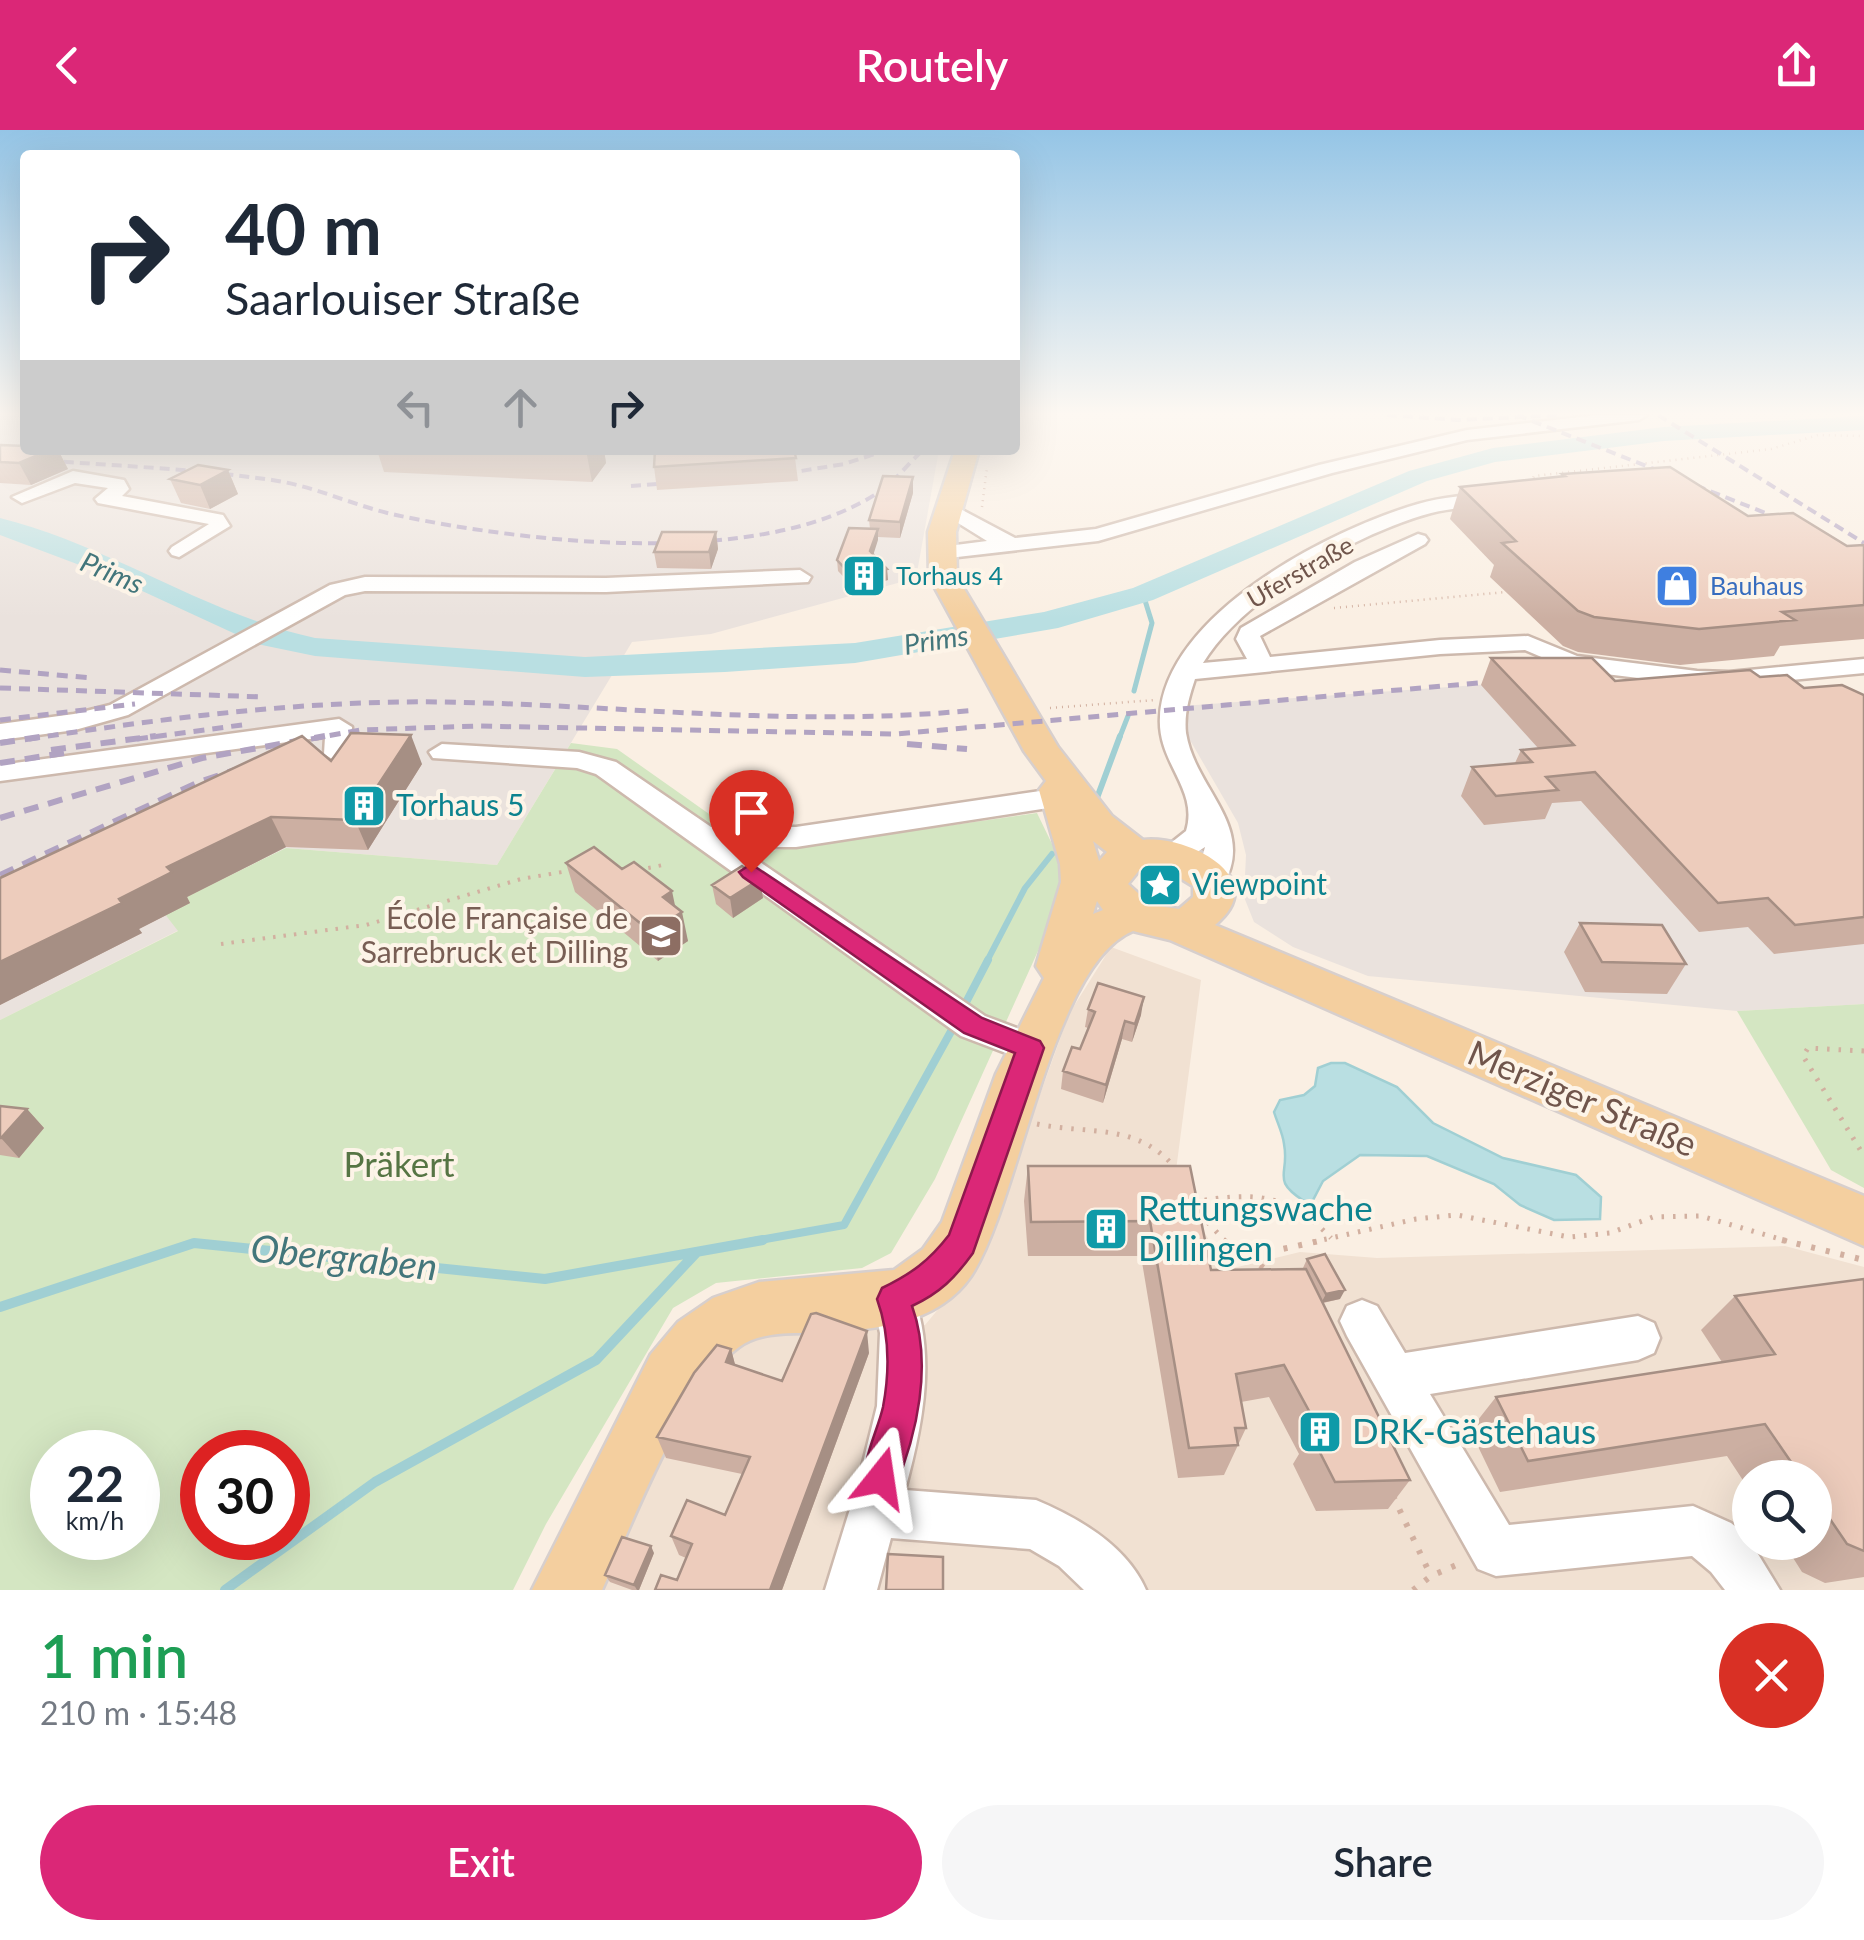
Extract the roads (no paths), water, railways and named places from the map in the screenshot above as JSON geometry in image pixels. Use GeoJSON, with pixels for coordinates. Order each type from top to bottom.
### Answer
{"type":"FeatureCollection","features":[{"type":"Feature","properties":{"kind":"main road"},"geometry":{"type":"LineString","coordinates":[[956,483],[949,508],[942,568],[1052,774],[1135,892],[1192,920],[1212,891]]}},
{"type":"Feature","properties":{"kind":"main road"},"geometry":{"type":"LineString","coordinates":[[566,1590],[672,1375],[694,1346],[735,1317],[759,1310],[894,1299],[925,1284],[943,1269],[962,1243],[1004,1114],[1037,1033],[1080,882],[1080,864],[1052,774]]}},
{"type":"Feature","properties":{"kind":"main road","name":"Merziger Straße"},"geometry":{"type":"LineString","coordinates":[[1135,892],[1200,867],[1243,938],[1300,978]]}},
{"type":"Feature","properties":{"kind":"main road"},"geometry":{"type":"LineString","coordinates":[[1037,1033],[1091,936],[1135,892]]}},
{"type":"Feature","properties":{"kind":"main road","name":"Merziger Straße"},"geometry":{"type":"LineString","coordinates":[[1135,892],[1300,978],[1864,1221]]}},
{"type":"Feature","properties":{"kind":"street"},"geometry":{"type":"LineString","coordinates":[[22,497],[58,483]]}},
{"type":"Feature","properties":{"kind":"street"},"geometry":{"type":"LineString","coordinates":[[111,483],[120,489],[105,499],[216,519],[220,526],[179,551]]}},
{"type":"Feature","properties":{"kind":"street"},"geometry":{"type":"LineString","coordinates":[[942,568],[1012,547],[1143,524],[1279,483]]}},
{"type":"Feature","properties":{"kind":"street","name":"Uferstraße"},"geometry":{"type":"LineString","coordinates":[[1212,891],[1220,840],[1183,768],[1173,731],[1174,698],[1222,622],[1246,600],[1387,524],[1433,506],[1526,496]]}},
{"type":"Feature","properties":{"kind":"street"},"geometry":{"type":"LineString","coordinates":[[949,508],[980,532],[1012,547]]}},
{"type":"Feature","properties":{"kind":"street"},"geometry":{"type":"LineString","coordinates":[[1263,665],[1249,634],[1363,567],[1418,540],[1387,524]]}},
{"type":"Feature","properties":{"kind":"street"},"geometry":{"type":"LineString","coordinates":[[0,732],[100,717],[338,590],[365,584],[606,585],[800,577]]}},
{"type":"Feature","properties":{"kind":"street"},"geometry":{"type":"LineString","coordinates":[[1188,672],[1440,647],[1528,643],[1572,663],[1697,678],[1729,679],[1864,666]]}},
{"type":"Feature","properties":{"kind":"street"},"geometry":{"type":"LineString","coordinates":[[0,773],[339,728],[337,754]]}},
{"type":"Feature","properties":{"kind":"street"},"geometry":{"type":"LineString","coordinates":[[442,752],[579,760],[606,768],[959,1016],[1037,1033]]}},
{"type":"Feature","properties":{"kind":"street"},"geometry":{"type":"LineString","coordinates":[[704,838],[796,837],[1052,774]]}},
{"type":"Feature","properties":{"kind":"street"},"geometry":{"type":"LineString","coordinates":[[1135,892],[1199,838],[1205,828],[1204,808]]}},
{"type":"Feature","properties":{"kind":"street"},"geometry":{"type":"LineString","coordinates":[[851,1590],[900,1407],[904,1328],[894,1299]]}},
{"type":"Feature","properties":{"kind":"street"},"geometry":{"type":"LineString","coordinates":[[1362,1321],[1496,1550],[1692,1531],[1714,1538],[1734,1557],[1754,1590]]}},
{"type":"Feature","properties":{"kind":"street"},"geometry":{"type":"LineString","coordinates":[[1395,1377],[1638,1338]]}},
{"type":"Feature","properties":{"kind":"street"},"geometry":{"type":"LineString","coordinates":[[872,1512],[1036,1526],[1077,1548],[1120,1590]]}},
{"type":"Feature","properties":{"kind":"water"},"geometry":{"type":"Polygon","coordinates":[[[1345,1063],[1397,1087],[1433,1123],[1503,1158],[1576,1175],[1601,1197],[1600,1219],[1554,1220],[1520,1205],[1494,1184],[1427,1156],[1360,1155],[1323,1181],[1313,1200],[1304,1201],[1284,1181],[1284,1144],[1274,1112],[1280,1100],[1304,1095],[1315,1086],[1318,1068],[1345,1063]]]}},
{"type":"Feature","properties":{"kind":"waterway","name":"Prims"},"geometry":{"type":"LineString","coordinates":[[0,526],[124,572],[268,637],[315,647],[585,667],[855,653],[1047,621],[1143,594],[1401,483]]}},
{"type":"Feature","properties":{"kind":"waterway","name":"Obergraben"},"geometry":{"type":"LineString","coordinates":[[1134,691],[1152,623],[1143,594]]}},
{"type":"Feature","properties":{"kind":"waterway","name":"Obergraben"},"geometry":{"type":"LineString","coordinates":[[1119,739],[1128,716]]}},
{"type":"Feature","properties":{"kind":"waterway","name":"Obergraben"},"geometry":{"type":"LineString","coordinates":[[1097,798],[1120,736]]}},
{"type":"Feature","properties":{"kind":"waterway","name":"Obergraben"},"geometry":{"type":"LineString","coordinates":[[986,963],[1025,888],[1052,854]]}},
{"type":"Feature","properties":{"kind":"waterway","name":"Obergraben"},"geometry":{"type":"LineString","coordinates":[[962,1010],[988,960]]}},
{"type":"Feature","properties":{"kind":"waterway","name":"Obergraben"},"geometry":{"type":"LineString","coordinates":[[749,1242],[844,1225],[954,1026]]}},
{"type":"Feature","properties":{"kind":"waterway","name":"Obergraben"},"geometry":{"type":"LineString","coordinates":[[0,1307],[194,1243],[545,1279],[763,1240]]}},
{"type":"Feature","properties":{"kind":"waterway","name":"Obergraben"},"geometry":{"type":"LineString","coordinates":[[225,1590],[375,1482],[596,1360],[696,1253]]}},
{"type":"Feature","properties":{"kind":"railway"},"geometry":{"type":"LineString","coordinates":[[286,483],[380,511],[450,525],[576,541],[643,543],[710,541],[773,532],[830,517],[889,483]]}},
{"type":"Feature","properties":{"kind":"railway"},"geometry":{"type":"LineString","coordinates":[[631,486],[670,483]]}},
{"type":"Feature","properties":{"kind":"railway"},"geometry":{"type":"LineString","coordinates":[[1690,483],[1796,525]]}},
{"type":"Feature","properties":{"kind":"railway"},"geometry":{"type":"LineString","coordinates":[[1768,483],[1864,543]]}},
{"type":"Feature","properties":{"kind":"railway"},"geometry":{"type":"LineString","coordinates":[[0,670],[92,678]]}},
{"type":"Feature","properties":{"kind":"railway"},"geometry":{"type":"LineString","coordinates":[[311,739],[360,730],[477,726],[896,734],[1512,680]]}},
{"type":"Feature","properties":{"kind":"railway"},"geometry":{"type":"LineString","coordinates":[[0,688],[265,697]]}},
{"type":"Feature","properties":{"kind":"railway"},"geometry":{"type":"LineString","coordinates":[[29,739],[236,712],[392,702],[842,717],[975,710]]}},
{"type":"Feature","properties":{"kind":"railway"},"geometry":{"type":"LineString","coordinates":[[0,720],[135,704]]}},
{"type":"Feature","properties":{"kind":"railway"},"geometry":{"type":"LineString","coordinates":[[137,739],[249,724]]}},
{"type":"Feature","properties":{"kind":"railway"},"geometry":{"type":"LineString","coordinates":[[0,743],[46,736]]}},
{"type":"Feature","properties":{"kind":"railway"},"geometry":{"type":"LineString","coordinates":[[51,750],[156,736]]}},
{"type":"Feature","properties":{"kind":"railway"},"geometry":{"type":"LineString","coordinates":[[0,818],[202,758],[325,736]]}},
{"type":"Feature","properties":{"kind":"railway"},"geometry":{"type":"LineString","coordinates":[[907,744],[967,749]]}},
{"type":"Feature","properties":{"kind":"railway"},"geometry":{"type":"LineString","coordinates":[[0,763],[64,753]]}},
{"type":"Feature","properties":{"kind":"railway"},"geometry":{"type":"LineString","coordinates":[[0,875],[199,782],[247,766]]}},
{"type":"Feature","properties":{"kind":"place","name":"Torhaus 4"},"geometry":{"type":"Point","coordinates":[864,576]}},
{"type":"Feature","properties":{"kind":"place","name":"Bauhaus"},"geometry":{"type":"Point","coordinates":[1677,586]}},
{"type":"Feature","properties":{"kind":"place","name":"Torhaus 5"},"geometry":{"type":"Point","coordinates":[364,806]}},
{"type":"Feature","properties":{"kind":"place","name":"Viewpoint"},"geometry":{"type":"Point","coordinates":[1160,885]}},
{"type":"Feature","properties":{"kind":"place","name":"École Française de Sarrebruck et Dilling"},"geometry":{"type":"Point","coordinates":[661,936]}},
{"type":"Feature","properties":{"kind":"place","name":"Rettungswache Dillingen"},"geometry":{"type":"Point","coordinates":[1106,1229]}},
{"type":"Feature","properties":{"kind":"place","name":"DRK-Gästehaus"},"geometry":{"type":"Point","coordinates":[1320,1432]}},
{"type":"Feature","properties":{"kind":"park label","name":"Präkert"},"geometry":{"type":"Point","coordinates":[399,1165]}}]}
